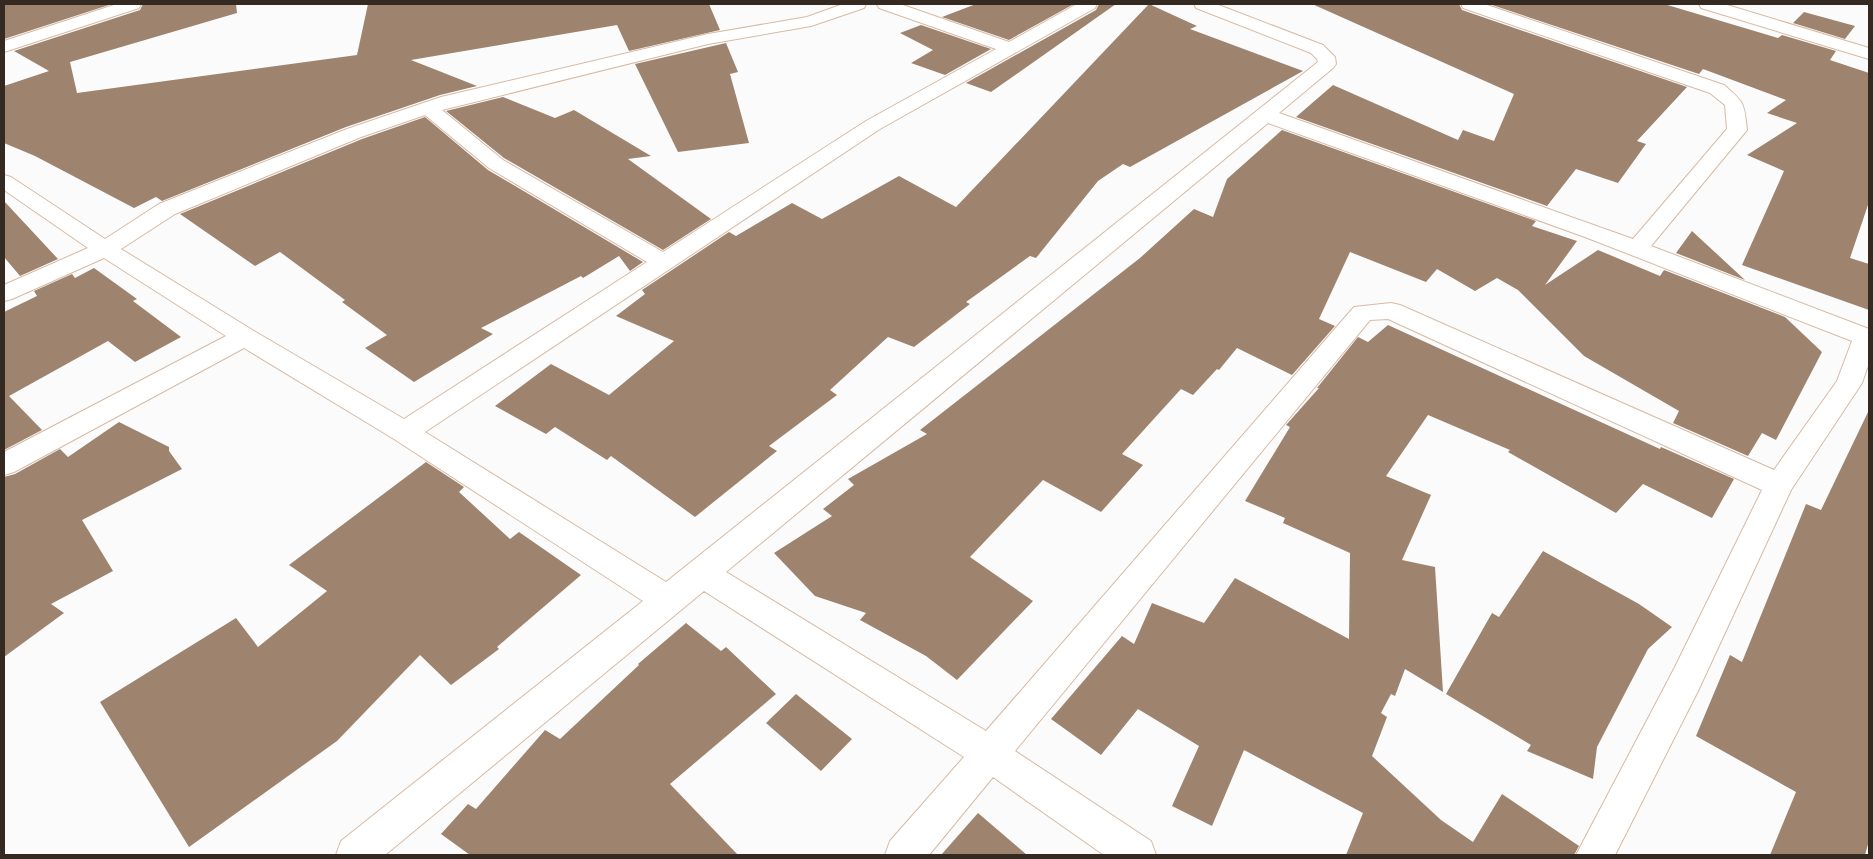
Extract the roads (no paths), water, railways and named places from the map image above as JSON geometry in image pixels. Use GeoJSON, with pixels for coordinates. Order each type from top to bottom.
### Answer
{"type":"FeatureCollection","features":[{"type":"Feature","properties":{"kind":"street"},"geometry":{"type":"LineString","coordinates":[[4,47],[132,4]]}},
{"type":"Feature","properties":{"kind":"street"},"geometry":{"type":"LineString","coordinates":[[4,294],[105,249],[167,209],[354,133],[448,101],[708,39],[811,21],[858,4]]}},
{"type":"Feature","properties":{"kind":"street"},"geometry":{"type":"LineString","coordinates":[[885,4],[1010,48]]}},
{"type":"Feature","properties":{"kind":"street"},"geometry":{"type":"LineString","coordinates":[[404,432],[873,125],[1089,4]]}},
{"type":"Feature","properties":{"kind":"street"},"geometry":{"type":"LineString","coordinates":[[371,851],[668,600],[1327,64],[1326,57],[1317,49],[1202,4]]}},
{"type":"Feature","properties":{"kind":"street"},"geometry":{"type":"LineString","coordinates":[[1469,4],[1717,89],[1734,103],[1737,130],[1637,249]]}},
{"type":"Feature","properties":{"kind":"street"},"geometry":{"type":"LineString","coordinates":[[1707,4],[1869,54]]}},
{"type":"Feature","properties":{"kind":"street"},"geometry":{"type":"LineString","coordinates":[[428,108],[496,164],[664,262]]}},
{"type":"Feature","properties":{"kind":"street"},"geometry":{"type":"LineString","coordinates":[[1265,115],[1637,249],[1868,337],[1848,383],[1780,485],[1686,680],[1595,855]]}},
{"type":"Feature","properties":{"kind":"street"},"geometry":{"type":"LineString","coordinates":[[4,181],[105,249],[245,337],[404,432],[668,600]]}},
{"type":"Feature","properties":{"kind":"street"},"geometry":{"type":"LineString","coordinates":[[904,855],[1364,313],[1391,311],[1780,485]]}},
{"type":"Feature","properties":{"kind":"street"},"geometry":{"type":"LineString","coordinates":[[4,465],[245,337]]}},
{"type":"Feature","properties":{"kind":"street"},"geometry":{"type":"LineString","coordinates":[[701,573],[990,754],[1137,855]]}}]}
